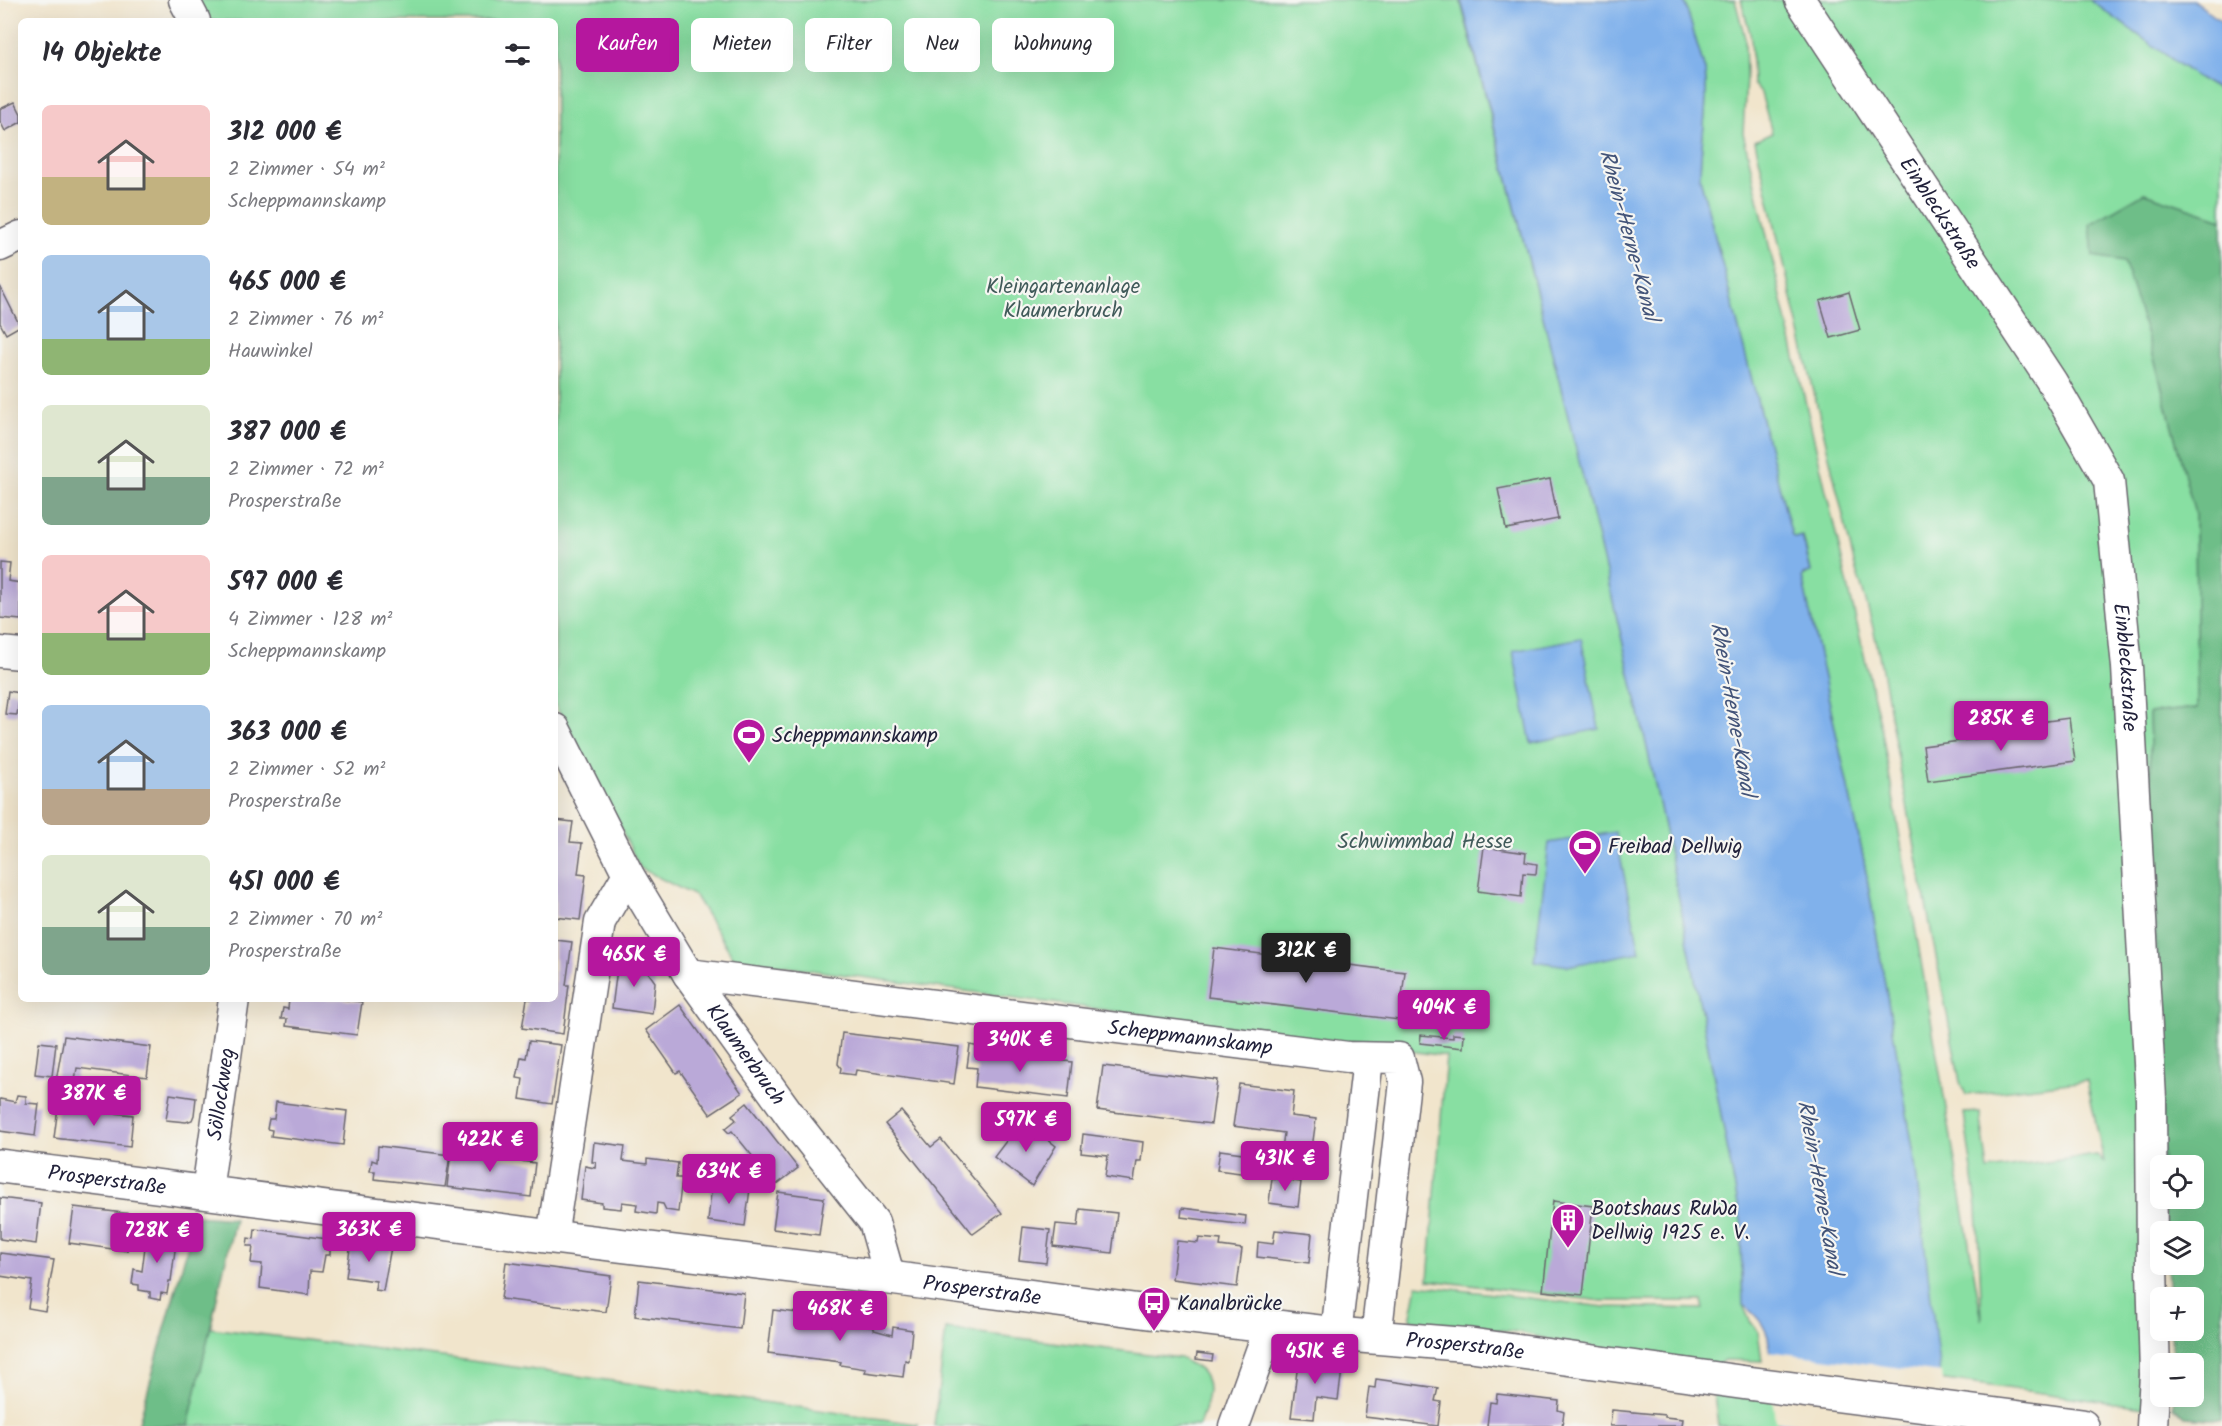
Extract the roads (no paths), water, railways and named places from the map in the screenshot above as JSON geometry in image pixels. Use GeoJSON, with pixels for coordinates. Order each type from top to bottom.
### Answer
{"type":"FeatureCollection","features":[{"type":"Feature","properties":{"kind":"main road","name":"Prosperstraße"},"geometry":{"type":"LineString","coordinates":[[0,1166],[1270,1326],[1376,1338],[1471,1345],[1857,1398],[2082,1426]]}},
{"type":"Feature","properties":{"kind":"street"},"geometry":{"type":"LineString","coordinates":[[184,0],[193,18]]}},
{"type":"Feature","properties":{"kind":"street","name":"Einbleckstraße"},"geometry":{"type":"LineString","coordinates":[[1800,0],[2052,382],[2109,481],[2127,667],[2151,1099],[2155,1375],[2152,1426]]}},
{"type":"Feature","properties":{"kind":"street"},"geometry":{"type":"LineString","coordinates":[[0,246],[18,237]]}},
{"type":"Feature","properties":{"kind":"street"},"geometry":{"type":"LineString","coordinates":[[0,652],[18,654]]}},
{"type":"Feature","properties":{"kind":"street","name":"Klaumerbruch"},"geometry":{"type":"LineString","coordinates":[[558,735],[628,874],[688,974],[795,1122],[874,1222],[890,1278]]}},
{"type":"Feature","properties":{"kind":"street"},"geometry":{"type":"LineString","coordinates":[[552,1237],[600,922],[628,874]]}},
{"type":"Feature","properties":{"kind":"street","name":"Scheppmannskamp"},"geometry":{"type":"LineString","coordinates":[[688,974],[1368,1059],[1399,1059],[1405,1082],[1376,1338]]}},
{"type":"Feature","properties":{"kind":"street","name":"Söllockweg"},"geometry":{"type":"LineString","coordinates":[[207,1191],[234,1002]]}},
{"type":"Feature","properties":{"kind":"street"},"geometry":{"type":"LineString","coordinates":[[1336,1334],[1368,1059]]}},
{"type":"Feature","properties":{"kind":"street"},"geometry":{"type":"LineString","coordinates":[[1234,1426],[1270,1326]]}},
{"type":"Feature","properties":{"kind":"water","name":"Rhein-Herne-Kanal"},"geometry":{"type":"Polygon","coordinates":[[[1461,0],[1684,0],[1705,71],[1706,98],[1700,178],[1792,536],[1795,538],[1802,536],[1811,572],[1803,574],[1802,577],[1864,861],[1914,1155],[1946,1426],[1779,1426],[1768,1337],[1759,1319],[1743,1305],[1741,1244],[1744,1236],[1683,919],[1643,730],[1555,364],[1461,0]]]}},
{"type":"Feature","properties":{"kind":"water"},"geometry":{"type":"Polygon","coordinates":[[[2090,0],[2193,0],[2222,22],[2222,92],[2194,75],[2090,0]]]}},
{"type":"Feature","properties":{"kind":"water"},"geometry":{"type":"Polygon","coordinates":[[[1581,638],[1599,729],[1531,743],[1513,651],[1581,638]]]}},
{"type":"Feature","properties":{"kind":"water","name":"Freibad Dellwig"},"geometry":{"type":"Polygon","coordinates":[[[1615,832],[1640,952],[1568,966],[1534,961],[1549,843],[1615,832]]]}},
{"type":"Feature","properties":{"kind":"place","name":"Scheppmannskamp"},"geometry":{"type":"Point","coordinates":[749,764]}},
{"type":"Feature","properties":{"kind":"place","name":"Freibad Dellwig"},"geometry":{"type":"Point","coordinates":[1585,875]}},
{"type":"Feature","properties":{"kind":"place","name":"Bootshaus RuWa Dellwig 1925 e. V."},"geometry":{"type":"Point","coordinates":[1568,1249]}},
{"type":"Feature","properties":{"kind":"place","name":"Kanalbrücke"},"geometry":{"type":"Point","coordinates":[1154,1332]}},
{"type":"Feature","properties":{"kind":"park label","name":"Kleingartenanlage Klaumerbruch"},"geometry":{"type":"Point","coordinates":[1063,298]}},
{"type":"Feature","properties":{"kind":"park label","name":"Schwimmbad Hesse"},"geometry":{"type":"Point","coordinates":[1425,841]}}]}
